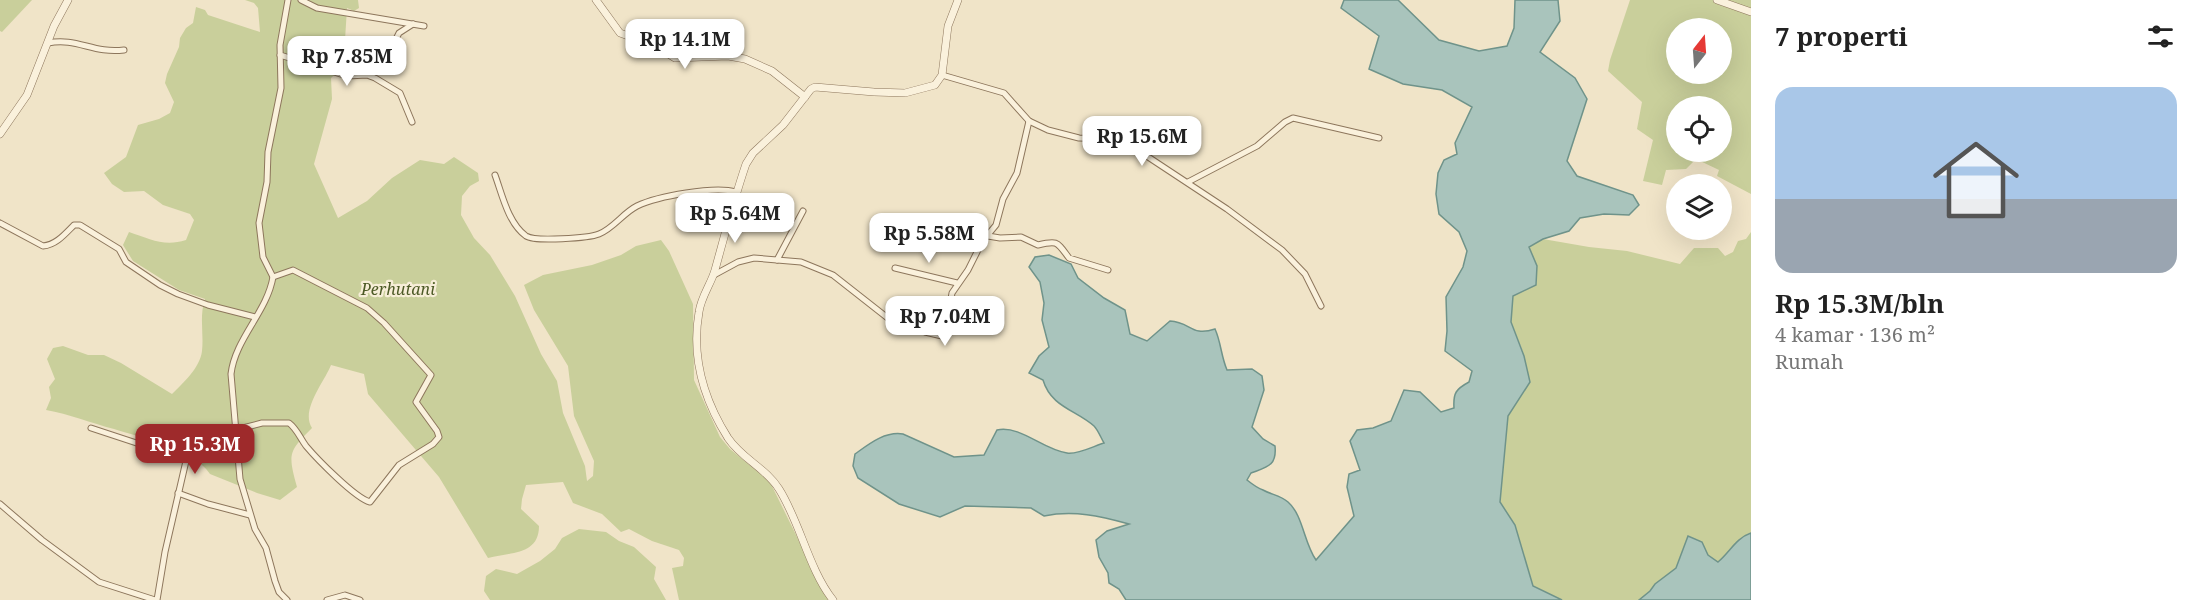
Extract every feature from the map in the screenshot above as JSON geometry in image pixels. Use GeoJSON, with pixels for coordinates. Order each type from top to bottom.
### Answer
{"type":"FeatureCollection","features":[{"type":"Feature","properties":{"kind":"street"},"geometry":{"type":"LineString","coordinates":[[0,134],[27,95],[68,0]]}},
{"type":"Feature","properties":{"kind":"street"},"geometry":{"type":"LineString","coordinates":[[287,600],[279,592],[266,548],[250,515],[238,466],[231,374],[232,362],[263,303],[273,277],[263,257],[259,223],[267,182],[268,152],[281,88],[280,55],[288,0]]}},
{"type":"Feature","properties":{"kind":"street"},"geometry":{"type":"LineString","coordinates":[[301,0],[317,8],[424,26]]}},
{"type":"Feature","properties":{"kind":"street"},"geometry":{"type":"LineString","coordinates":[[596,0],[616,30],[627,36],[656,46],[675,58],[745,59],[772,70],[805,97]]}},
{"type":"Feature","properties":{"kind":"street"},"geometry":{"type":"LineString","coordinates":[[833,600],[782,494],[773,480],[737,450],[727,437],[702,386],[698,362],[699,312],[714,275],[736,192],[748,159],[783,125],[811,89],[820,87],[905,93],[935,85],[942,75],[948,26],[958,0]]}},
{"type":"Feature","properties":{"kind":"street"},"geometry":{"type":"LineString","coordinates":[[1717,0],[1751,12]]}},
{"type":"Feature","properties":{"kind":"street"},"geometry":{"type":"LineString","coordinates":[[371,76],[382,56],[390,51],[399,33],[414,24]]}},
{"type":"Feature","properties":{"kind":"street"},"geometry":{"type":"LineString","coordinates":[[48,43],[64,40],[107,52],[124,50]]}},
{"type":"Feature","properties":{"kind":"street"},"geometry":{"type":"LineString","coordinates":[[280,55],[347,76],[371,76],[400,93],[412,122]]}},
{"type":"Feature","properties":{"kind":"street"},"geometry":{"type":"LineString","coordinates":[[942,75],[1004,93],[1029,121],[1062,134],[1079,138],[1110,139],[1126,144],[1188,182],[1282,250],[1305,274],[1321,306]]}},
{"type":"Feature","properties":{"kind":"street"},"geometry":{"type":"LineString","coordinates":[[1188,182],[1257,147],[1285,122],[1293,118],[1379,138]]}},
{"type":"Feature","properties":{"kind":"street"},"geometry":{"type":"LineString","coordinates":[[714,275],[738,262],[754,258],[801,262],[825,271],[845,283],[889,318],[940,336],[945,334],[952,293],[968,270],[982,242],[996,225],[1003,199],[1017,173],[1029,121]]}},
{"type":"Feature","properties":{"kind":"street"},"geometry":{"type":"LineString","coordinates":[[495,175],[514,221],[525,235],[535,239],[600,233],[635,207],[659,198],[722,189],[736,192]]}},
{"type":"Feature","properties":{"kind":"street"},"geometry":{"type":"LineString","coordinates":[[777,260],[803,211]]}},
{"type":"Feature","properties":{"kind":"street"},"geometry":{"type":"LineString","coordinates":[[0,223],[43,246],[61,237],[74,225],[80,225],[119,249],[126,262],[160,285],[208,305],[255,317]]}},
{"type":"Feature","properties":{"kind":"street"},"geometry":{"type":"LineString","coordinates":[[988,236],[1021,237],[1040,245],[1056,242],[1065,250],[1069,258],[1108,270]]}},
{"type":"Feature","properties":{"kind":"street"},"geometry":{"type":"LineString","coordinates":[[895,268],[957,283]]}},
{"type":"Feature","properties":{"kind":"street"},"geometry":{"type":"LineString","coordinates":[[235,430],[262,423],[283,422],[292,425],[305,445],[324,465],[352,491],[370,502],[399,465],[433,444],[438,437],[417,402],[431,375],[384,323],[367,308],[296,271],[291,270],[273,277]]}},
{"type":"Feature","properties":{"kind":"street"},"geometry":{"type":"LineString","coordinates":[[0,504],[42,540],[99,582],[156,600],[185,467],[184,459],[91,428]]}},
{"type":"Feature","properties":{"kind":"street"},"geometry":{"type":"LineString","coordinates":[[178,493],[250,515]]}},
{"type":"Feature","properties":{"kind":"street"},"geometry":{"type":"LineString","coordinates":[[327,600],[345,595],[360,600]]}},
{"type":"Feature","properties":{"kind":"green space"},"geometry":{"type":"Polygon","coordinates":[[[0,0],[32,0],[2,32],[0,31],[0,0]]]}},
{"type":"Feature","properties":{"kind":"green space","name":"Perhutani"},"geometry":{"type":"Polygon","coordinates":[[[245,0],[358,0],[359,8],[354,11],[347,8],[344,56],[346,64],[331,78],[332,99],[314,164],[338,218],[367,201],[392,178],[420,160],[444,164],[454,157],[478,173],[479,181],[470,186],[462,196],[461,215],[474,238],[490,255],[515,296],[541,354],[557,381],[563,413],[585,466],[587,481],[593,476],[594,461],[574,416],[568,366],[534,310],[524,285],[543,275],[592,265],[621,255],[636,246],[661,240],[669,251],[693,304],[694,380],[720,437],[730,449],[770,482],[828,600],[679,600],[672,568],[683,566],[684,558],[679,550],[652,541],[629,529],[621,532],[602,514],[573,503],[563,482],[526,485],[521,509],[539,526],[538,535],[529,547],[522,551],[488,558],[439,477],[368,394],[364,374],[331,365],[311,404],[309,421],[312,428],[298,443],[292,454],[292,467],[297,487],[280,500],[210,474],[192,457],[166,445],[46,410],[51,398],[49,387],[55,379],[47,359],[53,348],[63,346],[88,355],[104,355],[172,394],[190,375],[201,357],[202,312],[205,299],[179,290],[133,261],[123,245],[129,232],[171,243],[186,240],[194,220],[190,214],[163,205],[144,191],[124,192],[112,184],[104,173],[126,157],[138,125],[170,113],[174,102],[165,83],[167,74],[179,47],[180,38],[186,28],[193,23],[196,7],[205,10],[208,15],[260,32],[258,8],[254,3],[245,0]]]}},
{"type":"Feature","properties":{"kind":"green space"},"geometry":{"type":"Polygon","coordinates":[[[1630,0],[1751,0],[1751,194],[1732,184],[1732,174],[1718,174],[1719,170],[1702,162],[1732,162],[1732,96],[1666,96],[1666,162],[1693,162],[1686,169],[1666,170],[1662,185],[1643,181],[1653,140],[1637,129],[1642,102],[1608,71],[1630,0]]]}},
{"type":"Feature","properties":{"kind":"green space"},"geometry":{"type":"Polygon","coordinates":[[[1751,232],[1751,533],[1737,542],[1718,562],[1708,555],[1702,542],[1688,536],[1676,568],[1639,600],[1562,600],[1533,586],[1515,525],[1500,502],[1508,416],[1529,382],[1523,352],[1511,322],[1513,296],[1537,266],[1529,247],[1543,239],[1627,251],[1680,264],[1694,248],[1718,248],[1725,256],[1733,252],[1738,241],[1746,239],[1751,232]]]}},
{"type":"Feature","properties":{"kind":"green space"},"geometry":{"type":"Polygon","coordinates":[[[579,529],[606,532],[634,547],[656,567],[654,579],[666,600],[490,600],[484,591],[486,576],[496,569],[517,574],[540,561],[555,549],[562,538],[579,529]]]}},
{"type":"Feature","properties":{"kind":"water"},"geometry":{"type":"Polygon","coordinates":[[[1344,0],[1398,0],[1439,40],[1479,51],[1507,46],[1514,28],[1515,0],[1558,0],[1560,21],[1540,52],[1575,78],[1587,99],[1567,161],[1577,176],[1633,195],[1639,205],[1629,215],[1604,214],[1580,218],[1569,231],[1543,239],[1529,247],[1537,266],[1536,285],[1513,296],[1511,322],[1524,356],[1530,382],[1508,416],[1500,502],[1515,525],[1533,586],[1562,600],[1126,600],[1119,589],[1109,583],[1108,573],[1099,557],[1096,540],[1107,531],[1129,524],[1087,515],[1044,516],[1031,508],[965,506],[940,517],[899,504],[858,478],[853,466],[855,454],[890,434],[903,434],[954,457],[984,455],[997,430],[1006,429],[1067,453],[1080,452],[1104,443],[1094,426],[1058,402],[1043,380],[1029,373],[1039,356],[1049,347],[1042,320],[1044,303],[1040,282],[1029,267],[1035,257],[1049,255],[1071,264],[1078,278],[1104,298],[1125,310],[1130,334],[1147,341],[1170,321],[1201,331],[1215,329],[1227,370],[1252,369],[1262,376],[1264,390],[1252,427],[1263,439],[1275,446],[1275,453],[1270,465],[1251,473],[1247,480],[1288,502],[1297,514],[1316,560],[1354,516],[1347,487],[1349,474],[1360,470],[1350,441],[1357,430],[1373,428],[1391,421],[1404,390],[1420,392],[1441,412],[1454,408],[1456,392],[1469,382],[1472,371],[1445,351],[1446,297],[1463,267],[1467,251],[1459,232],[1439,214],[1436,194],[1438,173],[1444,160],[1457,154],[1455,143],[1472,107],[1442,90],[1403,84],[1369,69],[1379,36],[1341,8],[1344,0]]]}},
{"type":"Feature","properties":{"kind":"water"},"geometry":{"type":"Polygon","coordinates":[[[1751,533],[1751,600],[1639,600],[1676,568],[1688,536],[1702,542],[1708,555],[1718,562],[1737,542],[1751,533]]]}}]}
